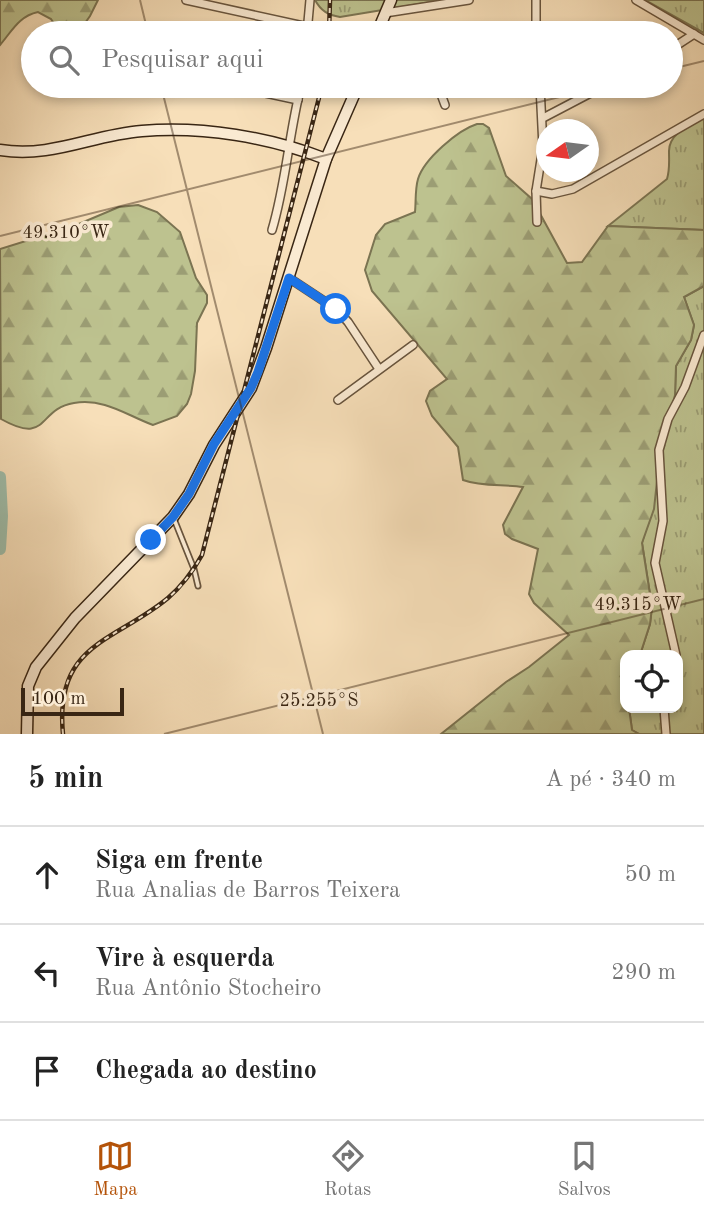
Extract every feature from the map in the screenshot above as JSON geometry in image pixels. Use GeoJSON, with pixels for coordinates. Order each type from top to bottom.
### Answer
{"type":"FeatureCollection","features":[{"type":"Feature","properties":{"kind":"street"},"geometry":{"type":"LineString","coordinates":[[186,0],[271,21]]}},
{"type":"Feature","properties":{"kind":"street"},"geometry":{"type":"LineString","coordinates":[[308,21],[310,0]]}},
{"type":"Feature","properties":{"kind":"street"},"geometry":{"type":"LineString","coordinates":[[382,21],[391,0]]}},
{"type":"Feature","properties":{"kind":"street"},"geometry":{"type":"LineString","coordinates":[[385,13],[470,0]]}},
{"type":"Feature","properties":{"kind":"street"},"geometry":{"type":"LineString","coordinates":[[536,0],[536,21]]}},
{"type":"Feature","properties":{"kind":"street"},"geometry":{"type":"LineString","coordinates":[[636,0],[672,21]]}},
{"type":"Feature","properties":{"kind":"street"},"geometry":{"type":"LineString","coordinates":[[683,28],[704,40]]}},
{"type":"Feature","properties":{"kind":"street"},"geometry":{"type":"LineString","coordinates":[[683,42],[694,34]]}},
{"type":"Feature","properties":{"kind":"street"},"geometry":{"type":"LineString","coordinates":[[272,230],[281,201],[288,145],[298,100],[289,98]]}},
{"type":"Feature","properties":{"kind":"street"},"geometry":{"type":"LineString","coordinates":[[27,734],[28,686],[36,667],[75,618],[173,517],[189,494],[214,444],[251,388],[326,159],[353,98]]}},
{"type":"Feature","properties":{"kind":"street"},"geometry":{"type":"LineString","coordinates":[[442,98],[445,105]]}},
{"type":"Feature","properties":{"kind":"street"},"geometry":{"type":"LineString","coordinates":[[537,222],[536,191],[543,147],[541,98]]}},
{"type":"Feature","properties":{"kind":"street"},"geometry":{"type":"LineString","coordinates":[[542,118],[581,98]]}},
{"type":"Feature","properties":{"kind":"street"},"geometry":{"type":"LineString","coordinates":[[536,191],[551,194],[573,189],[704,114]]}},
{"type":"Feature","properties":{"kind":"street"},"geometry":{"type":"LineString","coordinates":[[0,150],[34,153],[143,131],[213,132],[288,145],[326,159]]}},
{"type":"Feature","properties":{"kind":"street"},"geometry":{"type":"LineString","coordinates":[[289,278],[336,309],[348,322],[379,369]]}},
{"type":"Feature","properties":{"kind":"street"},"geometry":{"type":"LineString","coordinates":[[675,650],[654,563],[663,521],[659,450],[668,419],[685,387],[704,335]]}},
{"type":"Feature","properties":{"kind":"street"},"geometry":{"type":"LineString","coordinates":[[338,400],[413,345]]}},
{"type":"Feature","properties":{"kind":"street"},"geometry":{"type":"LineString","coordinates":[[664,713],[666,734]]}},
{"type":"Feature","properties":{"kind":"lane"},"geometry":{"type":"LineString","coordinates":[[173,517],[198,586]]}},
{"type":"Feature","properties":{"kind":"green space"},"geometry":{"type":"Polygon","coordinates":[[[0,0],[98,0],[86,21],[52,21],[38,12],[31,14],[12,29],[0,45],[0,0]]]}},
{"type":"Feature","properties":{"kind":"green space"},"geometry":{"type":"Polygon","coordinates":[[[315,0],[443,0],[340,17],[325,12],[315,0]]]}},
{"type":"Feature","properties":{"kind":"green space"},"geometry":{"type":"Polygon","coordinates":[[[645,0],[704,0],[704,33],[645,0]]]}},
{"type":"Feature","properties":{"kind":"green space"},"geometry":{"type":"Polygon","coordinates":[[[704,117],[704,230],[608,226],[667,179],[672,139],[681,130],[704,117]]]}},
{"type":"Feature","properties":{"kind":"green space"},"geometry":{"type":"Polygon","coordinates":[[[483,124],[489,128],[506,176],[532,199],[567,263],[582,262],[608,226],[704,230],[704,286],[684,297],[694,325],[691,340],[676,366],[675,395],[660,453],[654,509],[642,543],[652,607],[650,624],[642,650],[620,650],[620,713],[630,713],[632,730],[639,734],[441,734],[569,635],[534,603],[529,594],[538,549],[505,534],[503,525],[523,487],[463,480],[458,447],[432,416],[426,401],[430,391],[447,379],[372,291],[365,270],[376,235],[385,224],[415,212],[421,171],[434,154],[469,127],[483,124]]]}},
{"type":"Feature","properties":{"kind":"green space"},"geometry":{"type":"Polygon","coordinates":[[[138,205],[157,212],[180,232],[196,278],[207,295],[207,303],[197,323],[195,371],[187,404],[177,416],[153,425],[115,408],[85,402],[62,407],[42,423],[27,429],[1,419],[0,249],[74,226],[119,207],[138,205]]]}},
{"type":"Feature","properties":{"kind":"green space"},"geometry":{"type":"Polygon","coordinates":[[[704,286],[704,734],[639,734],[632,730],[630,713],[683,713],[683,650],[642,650],[652,607],[642,543],[657,489],[660,453],[675,395],[676,366],[691,340],[694,325],[684,297],[704,286]]]}},
{"type":"Feature","properties":{"kind":"waterway"},"geometry":{"type":"LineString","coordinates":[[0,477],[0,549]]}},
{"type":"Feature","properties":{"kind":"railway"},"geometry":{"type":"LineString","coordinates":[[329,21],[330,0]]}},
{"type":"Feature","properties":{"kind":"railway"},"geometry":{"type":"LineString","coordinates":[[63,734],[63,704],[68,681],[78,663],[92,648],[168,598],[187,578],[202,555],[319,98]]}},
{"type":"Feature","properties":{"kind":"route"},"geometry":{"type":"LineString","coordinates":[[151,540],[173,517],[189,494],[214,444],[251,388],[289,278],[336,309]]}}]}
